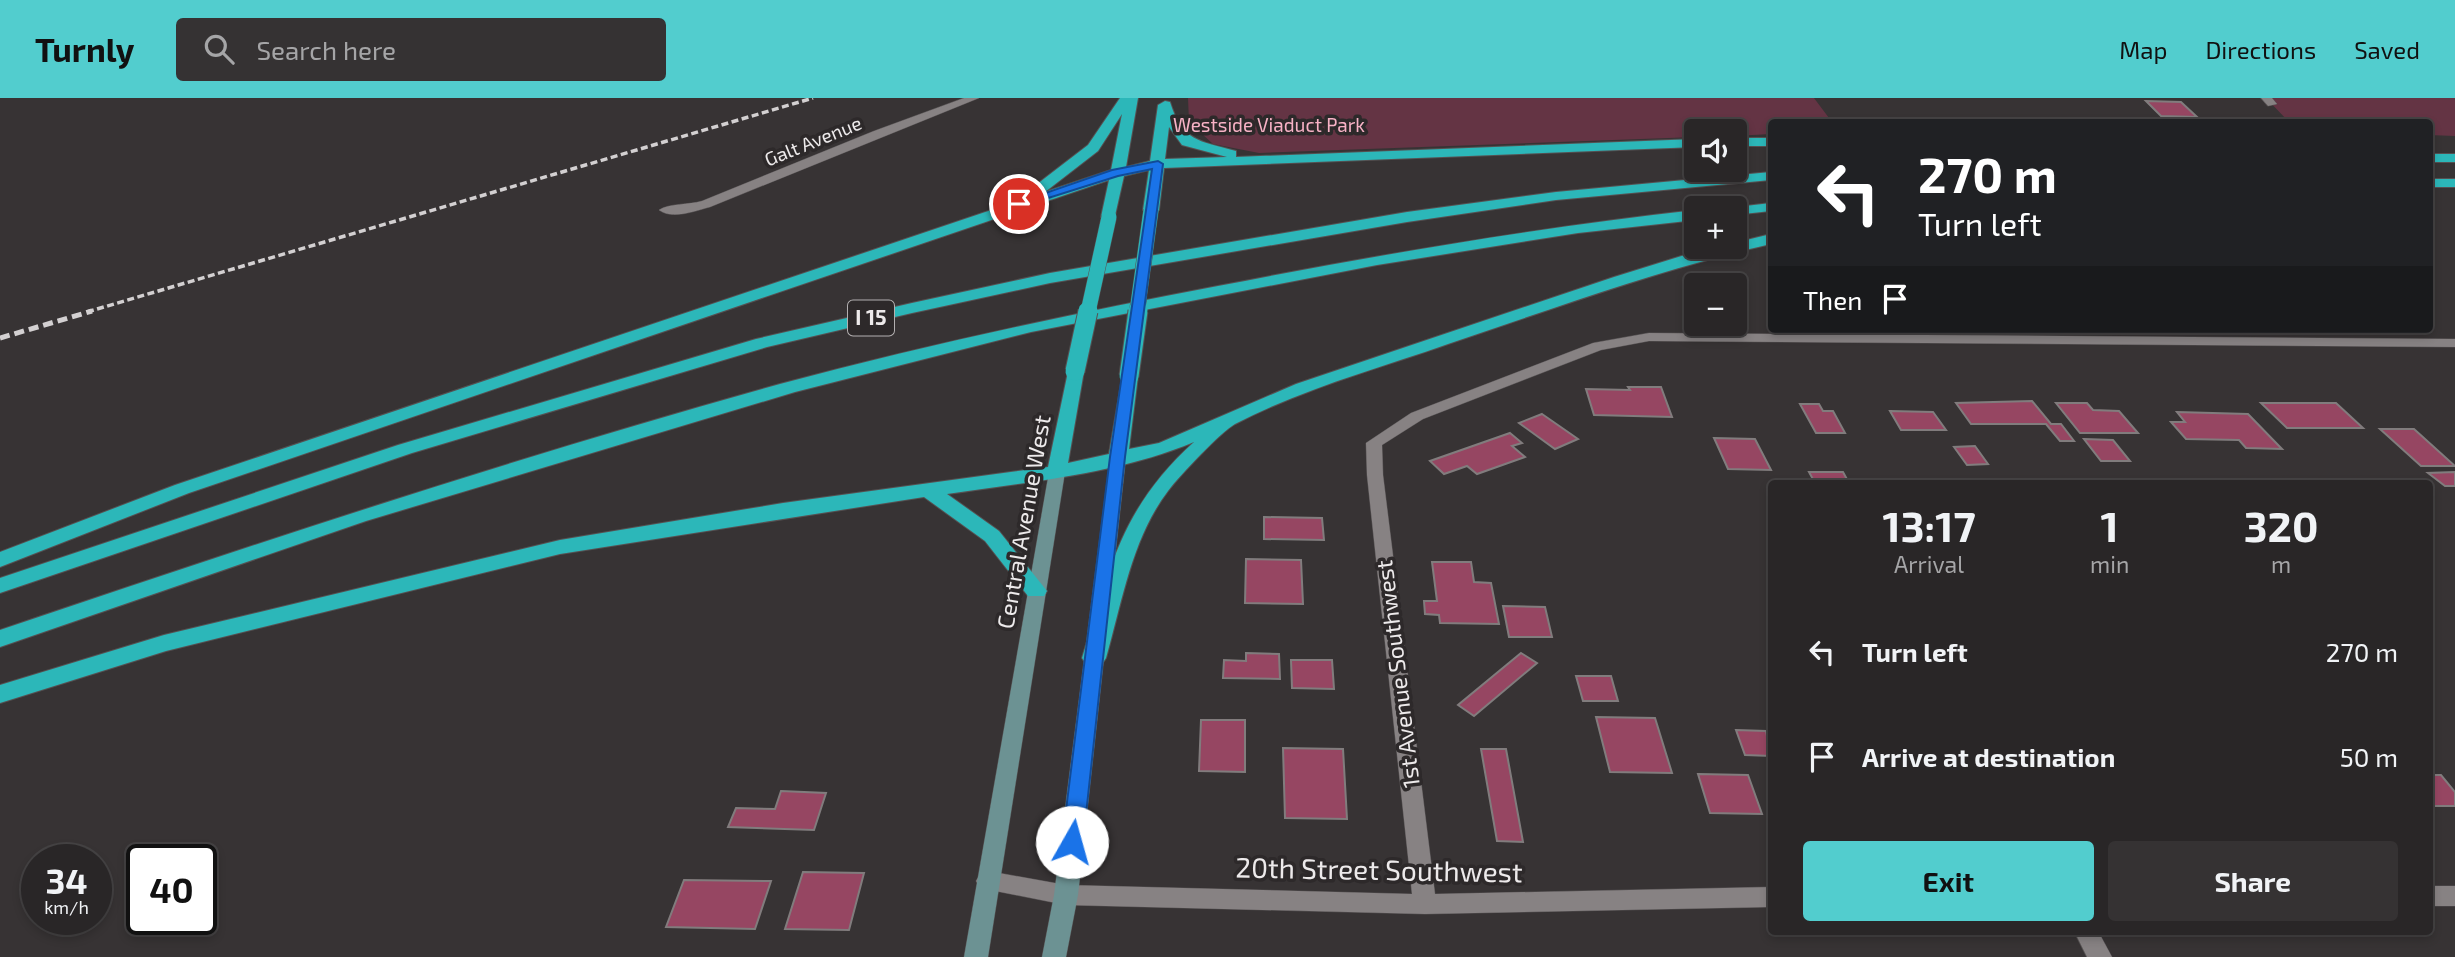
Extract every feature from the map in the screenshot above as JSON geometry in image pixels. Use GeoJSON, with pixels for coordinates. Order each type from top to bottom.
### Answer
{"type":"FeatureCollection","features":[{"type":"Feature","properties":{"kind":"highway"},"geometry":{"type":"LineString","coordinates":[[941,232],[1036,191],[1071,168],[1093,148],[1126,98]]}},
{"type":"Feature","properties":{"kind":"highway","name":"Central Avenue West"},"geometry":{"type":"LineString","coordinates":[[1057,472],[1075,371],[1132,98]]}},
{"type":"Feature","properties":{"kind":"highway"},"geometry":{"type":"LineString","coordinates":[[1165,105],[1186,142],[1221,154],[1303,158]]}},
{"type":"Feature","properties":{"kind":"highway"},"geometry":{"type":"LineString","coordinates":[[1118,457],[1165,105]]}},
{"type":"Feature","properties":{"kind":"highway"},"geometry":{"type":"LineString","coordinates":[[1747,142],[1768,142]]}},
{"type":"Feature","properties":{"kind":"highway"},"geometry":{"type":"LineString","coordinates":[[0,560],[182,489],[1116,173],[1158,164],[1684,143]]}},
{"type":"Feature","properties":{"kind":"highway","name":"I 15"},"geometry":{"type":"LineString","coordinates":[[0,586],[405,449],[762,343],[1050,278],[1408,217],[1556,196],[1768,176]]}},
{"type":"Feature","properties":{"kind":"highway"},"geometry":{"type":"LineString","coordinates":[[2433,183],[2455,183]]}},
{"type":"Feature","properties":{"kind":"highway"},"geometry":{"type":"LineString","coordinates":[[1747,210],[1768,207]]}},
{"type":"Feature","properties":{"kind":"highway","name":"I 15"},"geometry":{"type":"LineString","coordinates":[[0,639],[385,508],[788,388],[1030,327],[1377,260],[1578,228],[1684,216]]}},
{"type":"Feature","properties":{"kind":"highway"},"geometry":{"type":"LineString","coordinates":[[0,694],[177,640],[560,547],[1057,472],[1165,447],[1303,388],[1620,280],[1704,254],[1768,240]]}},
{"type":"Feature","properties":{"kind":"highway"},"geometry":{"type":"LineString","coordinates":[[1094,658],[1134,533],[1145,509],[1156,493],[1231,417]]}},
{"type":"Feature","properties":{"kind":"highway"},"geometry":{"type":"LineString","coordinates":[[928,490],[992,536],[1036,591]]}},
{"type":"Feature","properties":{"kind":"street","name":"Galt Avenue"},"geometry":{"type":"LineString","coordinates":[[665,210],[686,210],[706,204],[974,98]]}},
{"type":"Feature","properties":{"kind":"street","name":"1st Avenue Southwest"},"geometry":{"type":"LineString","coordinates":[[1425,904],[1374,443],[1390,430],[1417,416],[1598,345],[1649,337],[2455,344]]}},
{"type":"Feature","properties":{"kind":"street"},"geometry":{"type":"LineString","coordinates":[[1054,957],[1066,895],[1118,457]]}},
{"type":"Feature","properties":{"kind":"street","name":"Central Avenue West"},"geometry":{"type":"LineString","coordinates":[[976,957],[1057,472]]}},
{"type":"Feature","properties":{"kind":"street","name":"20th Street Southwest"},"geometry":{"type":"LineString","coordinates":[[988,881],[1066,895],[1425,904],[1768,897]]}},
{"type":"Feature","properties":{"kind":"street"},"geometry":{"type":"LineString","coordinates":[[2433,896],[2455,897]]}},
{"type":"Feature","properties":{"kind":"street"},"geometry":{"type":"LineString","coordinates":[[2089,935],[2100,957]]}},
{"type":"Feature","properties":{"kind":"green space","name":"Westside Viaduct Park"},"geometry":{"type":"Polygon","coordinates":[[[1188,98],[1814,98],[1830,119],[1768,119],[1768,134],[1747,135],[1747,119],[1684,119],[1684,137],[1259,153],[1213,144],[1189,122],[1188,98]]]}},
{"type":"Feature","properties":{"kind":"green space"},"geometry":{"type":"Polygon","coordinates":[[[2266,98],[2455,98],[2455,136],[2433,135],[2433,119],[2286,119],[2266,98]]]}},
{"type":"Feature","properties":{"kind":"building"},"geometry":{"type":"Polygon","coordinates":[[[2146,101],[2181,102],[2197,117],[2161,116],[2146,101]]]}},
{"type":"Feature","properties":{"kind":"building"},"geometry":{"type":"Polygon","coordinates":[[[1628,387],[1661,387],[1672,417],[1594,415],[1586,389],[1630,390],[1628,387]]]}},
{"type":"Feature","properties":{"kind":"building"},"geometry":{"type":"Polygon","coordinates":[[[2032,401],[2051,424],[2061,424],[2074,441],[2060,441],[2046,424],[1971,424],[1956,403],[2032,401]]]}},
{"type":"Feature","properties":{"kind":"building"},"geometry":{"type":"Polygon","coordinates":[[[2056,403],[2087,403],[2093,410],[2119,411],[2138,433],[2080,433],[2056,403]]]}},
{"type":"Feature","properties":{"kind":"building"},"geometry":{"type":"Polygon","coordinates":[[[2261,403],[2336,403],[2363,428],[2287,428],[2261,403]]]}},
{"type":"Feature","properties":{"kind":"building"},"geometry":{"type":"Polygon","coordinates":[[[1800,404],[1819,404],[1823,411],[1833,411],[1845,433],[1816,433],[1800,404]]]}},
{"type":"Feature","properties":{"kind":"building"},"geometry":{"type":"Polygon","coordinates":[[[1890,411],[1933,412],[1946,430],[1901,430],[1890,411]]]}},
{"type":"Feature","properties":{"kind":"building"},"geometry":{"type":"Polygon","coordinates":[[[2177,412],[2248,414],[2282,449],[2246,448],[2239,440],[2186,439],[2171,422],[2185,422],[2177,412]]]}},
{"type":"Feature","properties":{"kind":"building"},"geometry":{"type":"Polygon","coordinates":[[[1542,414],[1578,439],[1555,449],[1519,423],[1542,414]]]}},
{"type":"Feature","properties":{"kind":"building"},"geometry":{"type":"Polygon","coordinates":[[[2380,429],[2414,429],[2455,466],[2421,466],[2380,429]]]}},
{"type":"Feature","properties":{"kind":"building"},"geometry":{"type":"Polygon","coordinates":[[[1510,433],[1522,443],[1512,446],[1525,457],[1477,474],[1467,466],[1444,474],[1430,461],[1510,433]]]}},
{"type":"Feature","properties":{"kind":"building"},"geometry":{"type":"Polygon","coordinates":[[[1714,438],[1755,439],[1771,470],[1728,469],[1714,438]]]}},
{"type":"Feature","properties":{"kind":"building"},"geometry":{"type":"Polygon","coordinates":[[[2084,439],[2113,440],[2130,461],[2101,461],[2084,439]]]}},
{"type":"Feature","properties":{"kind":"building"},"geometry":{"type":"Polygon","coordinates":[[[1975,446],[1988,464],[1967,465],[1954,447],[1975,446]]]}},
{"type":"Feature","properties":{"kind":"building"},"geometry":{"type":"Polygon","coordinates":[[[1809,472],[1843,472],[1847,480],[1813,480],[1809,472]]]}},
{"type":"Feature","properties":{"kind":"building"},"geometry":{"type":"Polygon","coordinates":[[[2455,472],[2455,486],[2445,486],[2428,473],[2455,472]]]}},
{"type":"Feature","properties":{"kind":"building"},"geometry":{"type":"Polygon","coordinates":[[[1264,517],[1322,518],[1324,540],[1264,539],[1264,517]]]}},
{"type":"Feature","properties":{"kind":"building"},"geometry":{"type":"Polygon","coordinates":[[[1246,559],[1301,560],[1303,604],[1245,603],[1246,559]]]}},
{"type":"Feature","properties":{"kind":"building"},"geometry":{"type":"Polygon","coordinates":[[[1432,562],[1471,562],[1474,582],[1491,583],[1499,624],[1440,623],[1439,615],[1425,614],[1424,601],[1437,601],[1432,562]]]}},
{"type":"Feature","properties":{"kind":"building"},"geometry":{"type":"Polygon","coordinates":[[[1503,606],[1545,607],[1552,637],[1509,637],[1503,606]]]}},
{"type":"Feature","properties":{"kind":"building"},"geometry":{"type":"Polygon","coordinates":[[[1246,653],[1279,654],[1280,679],[1223,678],[1224,660],[1246,661],[1246,653]]]}},
{"type":"Feature","properties":{"kind":"building"},"geometry":{"type":"Polygon","coordinates":[[[1521,653],[1537,663],[1474,716],[1458,705],[1521,653]]]}},
{"type":"Feature","properties":{"kind":"building"},"geometry":{"type":"Polygon","coordinates":[[[1291,660],[1332,660],[1334,689],[1292,688],[1291,660]]]}},
{"type":"Feature","properties":{"kind":"building"},"geometry":{"type":"Polygon","coordinates":[[[1576,676],[1611,676],[1618,701],[1583,701],[1576,676]]]}},
{"type":"Feature","properties":{"kind":"building"},"geometry":{"type":"Polygon","coordinates":[[[1596,717],[1655,718],[1672,773],[1610,772],[1596,717]]]}},
{"type":"Feature","properties":{"kind":"building"},"geometry":{"type":"Polygon","coordinates":[[[1201,720],[1245,720],[1245,772],[1199,771],[1201,720]]]}},
{"type":"Feature","properties":{"kind":"building"},"geometry":{"type":"Polygon","coordinates":[[[1736,730],[1766,731],[1768,756],[1745,755],[1736,730]]]}},
{"type":"Feature","properties":{"kind":"building"},"geometry":{"type":"Polygon","coordinates":[[[1283,748],[1343,749],[1347,819],[1285,818],[1283,748]]]}},
{"type":"Feature","properties":{"kind":"building"},"geometry":{"type":"Polygon","coordinates":[[[1481,749],[1506,749],[1523,842],[1497,841],[1481,749]]]}},
{"type":"Feature","properties":{"kind":"building"},"geometry":{"type":"Polygon","coordinates":[[[1698,774],[1748,775],[1762,814],[1710,813],[1698,774]]]}},
{"type":"Feature","properties":{"kind":"building"},"geometry":{"type":"Polygon","coordinates":[[[2433,775],[2441,775],[2455,792],[2455,806],[2433,806],[2433,775]]]}},
{"type":"Feature","properties":{"kind":"building"},"geometry":{"type":"Polygon","coordinates":[[[781,791],[826,793],[814,830],[728,827],[736,808],[775,809],[781,791]]]}},
{"type":"Feature","properties":{"kind":"building"},"geometry":{"type":"Polygon","coordinates":[[[803,872],[864,873],[849,930],[785,929],[803,872]]]}},
{"type":"Feature","properties":{"kind":"building"},"geometry":{"type":"Polygon","coordinates":[[[684,880],[771,881],[755,929],[666,927],[684,880]]]}},
{"type":"Feature","properties":{"kind":"railway"},"geometry":{"type":"LineString","coordinates":[[87,312],[813,98]]}},
{"type":"Feature","properties":{"kind":"railway"},"geometry":{"type":"LineString","coordinates":[[0,338],[92,311]]}},
{"type":"Feature","properties":{"kind":"route"},"geometry":{"type":"LineString","coordinates":[[1019,204],[1116,173],[1158,164],[1118,457],[1072,842]]}}]}
